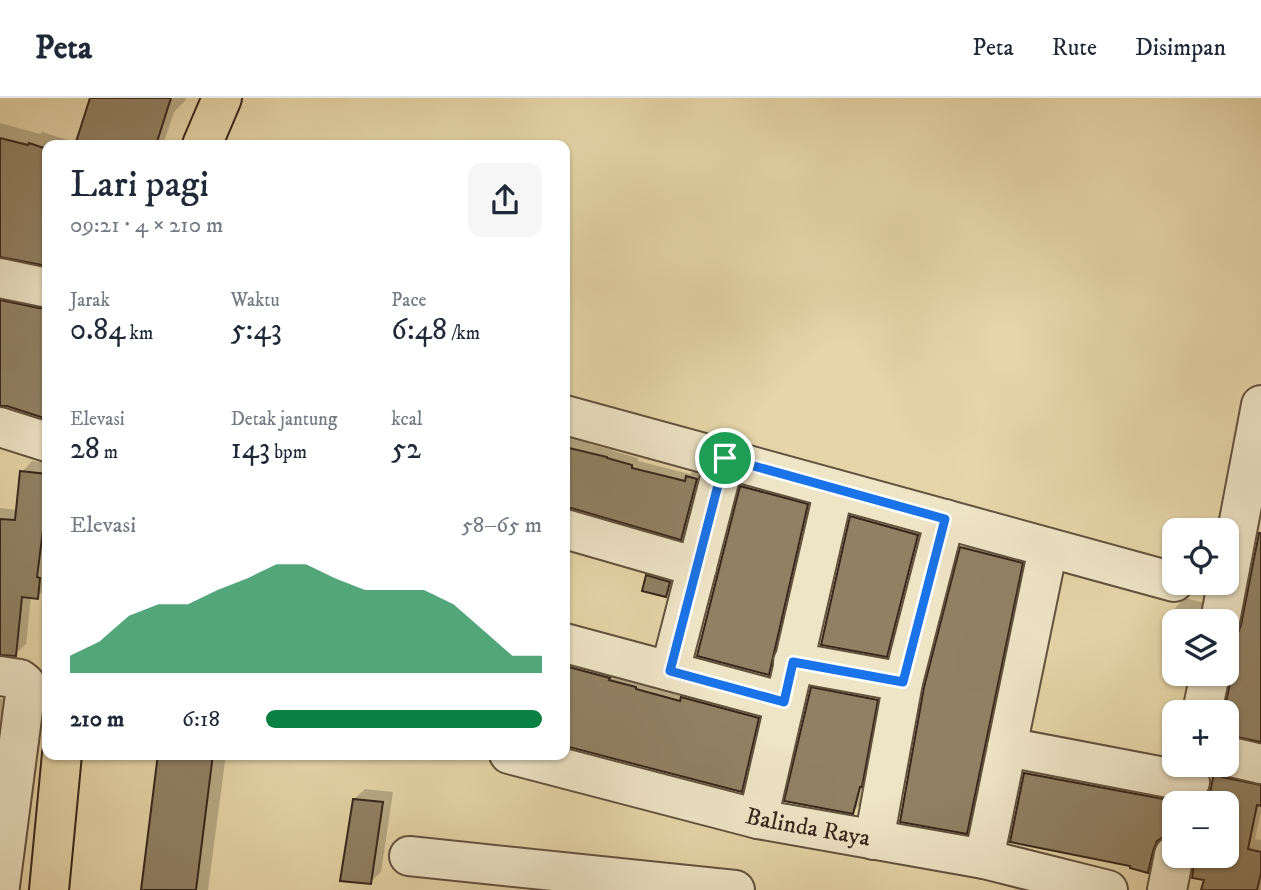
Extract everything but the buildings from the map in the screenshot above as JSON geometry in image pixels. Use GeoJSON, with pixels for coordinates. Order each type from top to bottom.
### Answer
{"type":"FeatureCollection","features":[{"type":"Feature","properties":{"kind":"main road"},"geometry":{"type":"LineString","coordinates":[[204,140],[222,98]]}},
{"type":"Feature","properties":{"kind":"main road"},"geometry":{"type":"LineString","coordinates":[[49,890],[61,760]]}},
{"type":"Feature","properties":{"kind":"street"},"geometry":{"type":"LineString","coordinates":[[0,278],[42,287]]}},
{"type":"Feature","properties":{"kind":"street"},"geometry":{"type":"LineString","coordinates":[[1198,595],[1222,609],[1261,405]]}},
{"type":"Feature","properties":{"kind":"street"},"geometry":{"type":"LineString","coordinates":[[570,416],[1162,579]]}},
{"type":"Feature","properties":{"kind":"street"},"geometry":{"type":"LineString","coordinates":[[0,427],[42,440]]}},
{"type":"Feature","properties":{"kind":"street"},"geometry":{"type":"LineString","coordinates":[[670,671],[725,458]]}},
{"type":"Feature","properties":{"kind":"street"},"geometry":{"type":"LineString","coordinates":[[758,818],[834,489]]}},
{"type":"Feature","properties":{"kind":"street"},"geometry":{"type":"LineString","coordinates":[[874,840],[903,682],[945,519]]}},
{"type":"Feature","properties":{"kind":"street"},"geometry":{"type":"LineString","coordinates":[[570,530],[697,567]]}},
{"type":"Feature","properties":{"kind":"street"},"geometry":{"type":"LineString","coordinates":[[984,859],[1048,548]]}},
{"type":"Feature","properties":{"kind":"street"},"geometry":{"type":"LineString","coordinates":[[570,644],[784,702]]}},
{"type":"Feature","properties":{"kind":"street"},"geometry":{"type":"LineString","coordinates":[[793,662],[903,682]]}},
{"type":"Feature","properties":{"kind":"street"},"geometry":{"type":"LineString","coordinates":[[0,676],[23,681],[26,687],[0,886]]}},
{"type":"Feature","properties":{"kind":"street"},"geometry":{"type":"LineString","coordinates":[[1007,747],[1189,783]]}},
{"type":"Feature","properties":{"kind":"street"},"geometry":{"type":"LineString","coordinates":[[1239,759],[1261,764]]}},
{"type":"Feature","properties":{"kind":"street","name":"Balinda Raya"},"geometry":{"type":"LineString","coordinates":[[532,760],[758,818],[984,859],[1108,890]]}},
{"type":"Feature","properties":{"kind":"street"},"geometry":{"type":"LineString","coordinates":[[409,856],[735,890]]}},
{"type":"Feature","properties":{"kind":"street"},"geometry":{"type":"LineString","coordinates":[[1167,890],[1171,868]]}},
{"type":"Feature","properties":{"kind":"route"},"geometry":{"type":"LineString","coordinates":[[725,458],[945,519],[903,682],[793,662],[784,702],[670,671],[725,458]]}}]}
